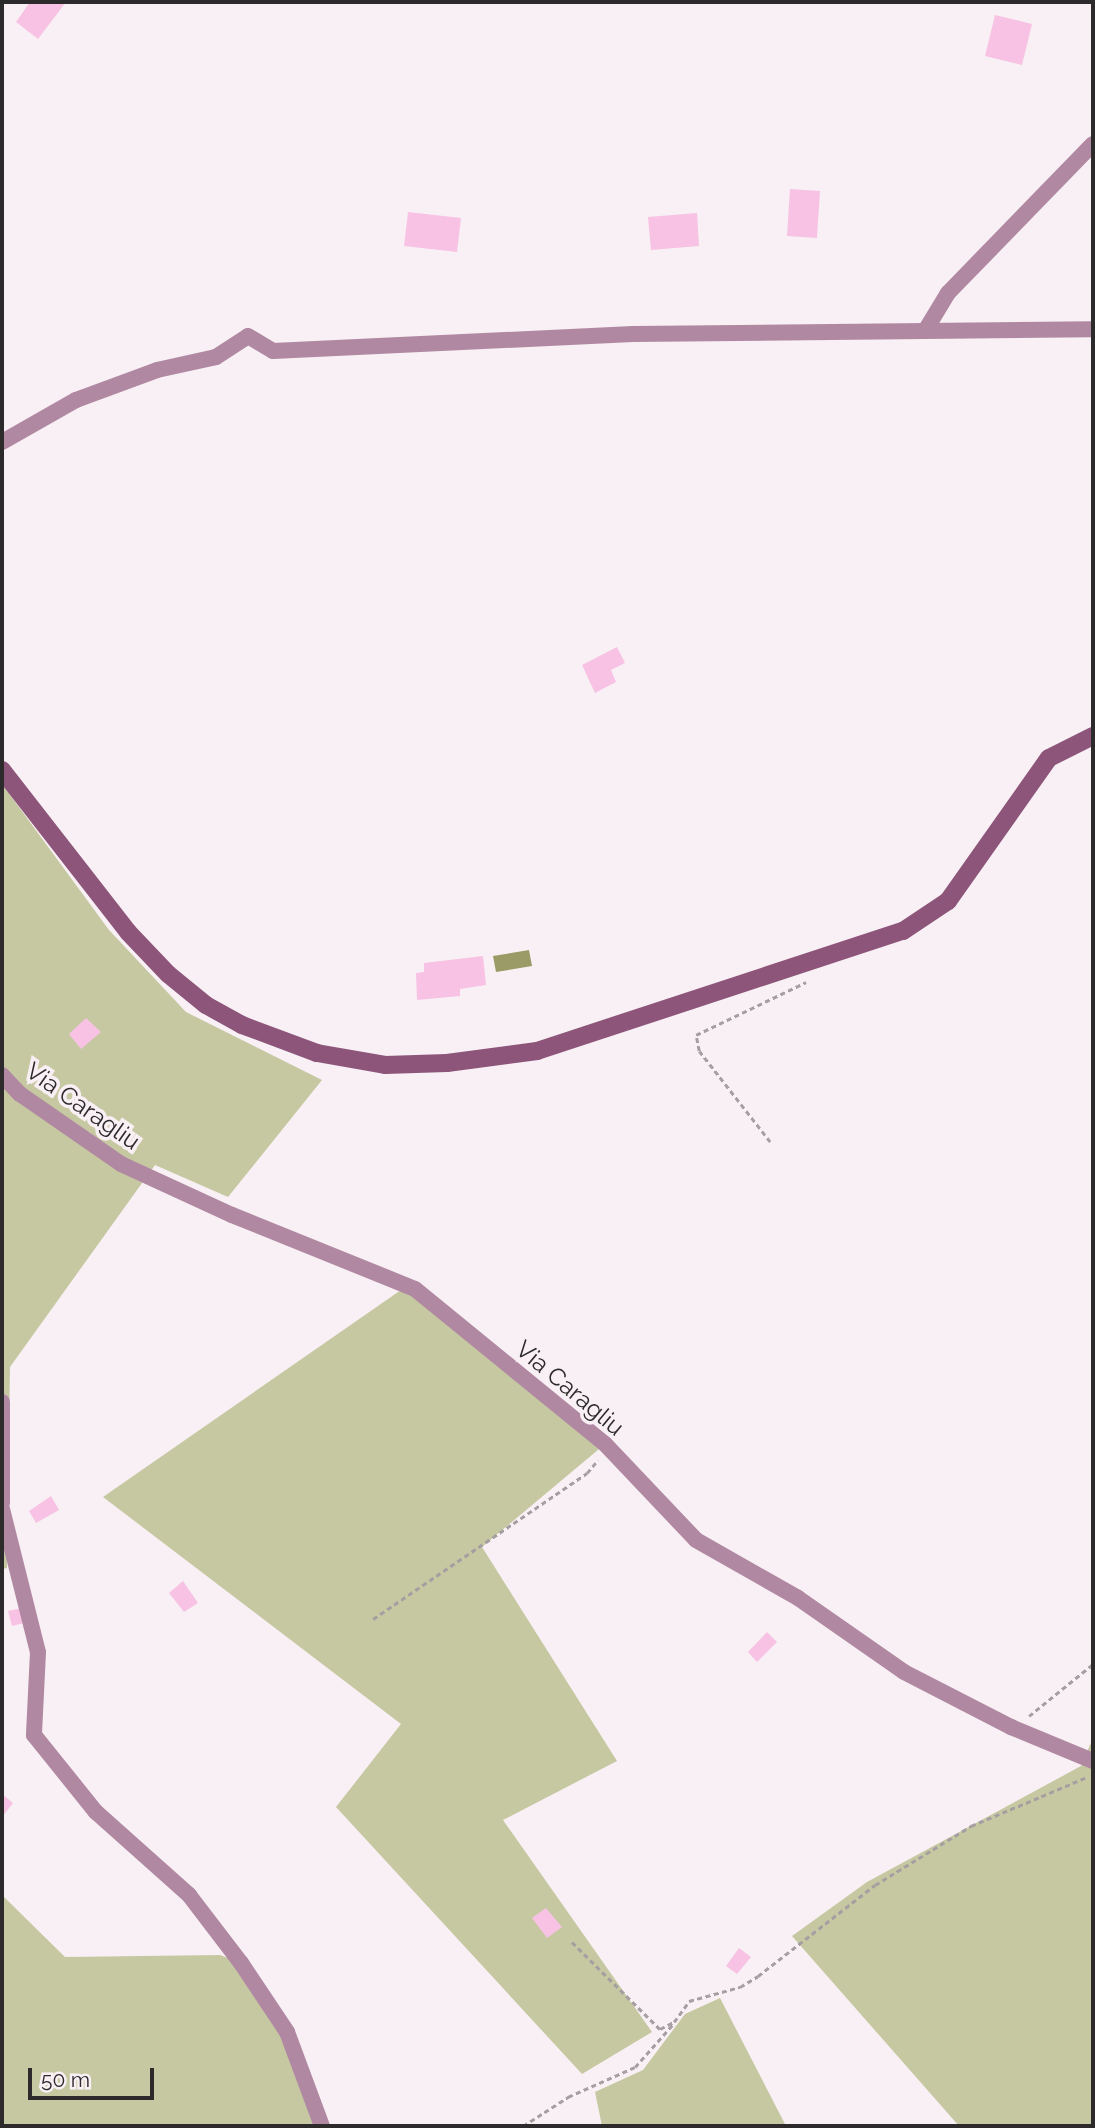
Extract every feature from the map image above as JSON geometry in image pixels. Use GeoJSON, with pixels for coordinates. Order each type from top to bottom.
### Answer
{"type":"FeatureCollection","features":[{"type":"Feature","properties":{"kind":"main road"},"geometry":{"type":"LineString","coordinates":[[2,770],[128,932],[167,974],[206,1005],[242,1026],[317,1053],[385,1065],[447,1063],[537,1051],[809,964],[902,931],[940,907],[981,859],[1049,758],[1093,736]]}},
{"type":"Feature","properties":{"kind":"street"},"geometry":{"type":"LineString","coordinates":[[925,331],[948,293],[1093,144]]}},
{"type":"Feature","properties":{"kind":"street"},"geometry":{"type":"LineString","coordinates":[[2,442],[76,400],[157,370],[216,357],[247,336],[273,351],[633,334],[1093,329]]}},
{"type":"Feature","properties":{"kind":"street","name":"Via Caragliu"},"geometry":{"type":"LineString","coordinates":[[2,1075],[20,1094],[121,1164],[232,1215],[415,1289],[605,1444],[696,1540],[798,1598],[904,1672],[1011,1727],[1093,1761]]}},
{"type":"Feature","properties":{"kind":"street"},"geometry":{"type":"LineString","coordinates":[[2,1402],[2,1503]]}},
{"type":"Feature","properties":{"kind":"street"},"geometry":{"type":"LineString","coordinates":[[2,1509],[38,1652],[34,1735],[96,1812],[189,1895],[241,1963],[287,2032],[322,2126]]}},
{"type":"Feature","properties":{"kind":"path"},"geometry":{"type":"LineString","coordinates":[[770,1142],[699,1051],[696,1035],[800,988],[812,977],[809,964]]}},
{"type":"Feature","properties":{"kind":"path"},"geometry":{"type":"LineString","coordinates":[[373,1619],[587,1473],[605,1444]]}},
{"type":"Feature","properties":{"kind":"path"},"geometry":{"type":"LineString","coordinates":[[1011,1727],[1039,1710],[1093,1664]]}},
{"type":"Feature","properties":{"kind":"path"},"geometry":{"type":"LineString","coordinates":[[523,2126],[568,2097],[635,2067],[689,2001],[749,1982],[875,1885],[971,1826],[1093,1774]]}},
{"type":"Feature","properties":{"kind":"path"},"geometry":{"type":"LineString","coordinates":[[572,1942],[656,2029],[674,2022]]}},
{"type":"Feature","properties":{"kind":"shaded area"},"geometry":{"type":"Polygon","coordinates":[[[2,784],[109,930],[186,1012],[322,1080],[228,1197],[155,1165],[10,1367],[7,1568],[2,1569],[2,784]]]}},
{"type":"Feature","properties":{"kind":"shaded area"},"geometry":{"type":"Polygon","coordinates":[[[529,950],[532,966],[496,972],[493,956],[529,950]]]}},
{"type":"Feature","properties":{"kind":"shaded area"},"geometry":{"type":"Polygon","coordinates":[[[415,1289],[605,1444],[482,1547],[617,1761],[503,1820],[652,2032],[582,2074],[336,1807],[401,1724],[103,1497],[401,1290],[415,1289]]]}},
{"type":"Feature","properties":{"kind":"shaded area"},"geometry":{"type":"Polygon","coordinates":[[[1093,1738],[1093,2126],[959,2126],[792,1936],[867,1882],[1081,1766],[1093,1738]]]}},
{"type":"Feature","properties":{"kind":"shaded area"},"geometry":{"type":"Polygon","coordinates":[[[2,1895],[65,1957],[220,1955],[241,1963],[287,2032],[322,2126],[2,2126],[2,1895]]]}},
{"type":"Feature","properties":{"kind":"shaded area"},"geometry":{"type":"Polygon","coordinates":[[[720,1998],[786,2126],[602,2126],[595,2092],[643,2070],[685,2014],[720,1998]]]}},
{"type":"Feature","properties":{"kind":"building"},"geometry":{"type":"Polygon","coordinates":[[[30,2],[66,2],[38,39],[16,22],[30,2]]]}},
{"type":"Feature","properties":{"kind":"building"},"geometry":{"type":"Polygon","coordinates":[[[995,15],[1032,24],[1022,65],[985,56],[995,15]]]}},
{"type":"Feature","properties":{"kind":"building"},"geometry":{"type":"Polygon","coordinates":[[[790,189],[820,191],[817,238],[787,236],[790,189]]]}},
{"type":"Feature","properties":{"kind":"building"},"geometry":{"type":"Polygon","coordinates":[[[408,212],[461,218],[457,252],[404,246],[408,212]]]}},
{"type":"Feature","properties":{"kind":"building"},"geometry":{"type":"Polygon","coordinates":[[[697,213],[699,246],[651,250],[648,217],[697,213]]]}},
{"type":"Feature","properties":{"kind":"building"},"geometry":{"type":"Polygon","coordinates":[[[617,647],[625,663],[611,670],[616,682],[595,693],[582,665],[617,647]]]}},
{"type":"Feature","properties":{"kind":"building"},"geometry":{"type":"Polygon","coordinates":[[[483,956],[486,985],[460,989],[460,996],[417,1000],[416,973],[424,972],[424,963],[483,956]]]}},
{"type":"Feature","properties":{"kind":"building"},"geometry":{"type":"Polygon","coordinates":[[[86,1018],[101,1032],[81,1049],[69,1034],[86,1018]]]}},
{"type":"Feature","properties":{"kind":"building"},"geometry":{"type":"Polygon","coordinates":[[[51,1496],[59,1510],[36,1523],[29,1511],[51,1496]]]}},
{"type":"Feature","properties":{"kind":"building"},"geometry":{"type":"Polygon","coordinates":[[[183,1581],[198,1603],[184,1612],[169,1593],[183,1581]]]}},
{"type":"Feature","properties":{"kind":"building"},"geometry":{"type":"Polygon","coordinates":[[[22,1608],[24,1623],[12,1626],[8,1611],[22,1608]]]}},
{"type":"Feature","properties":{"kind":"building"},"geometry":{"type":"Polygon","coordinates":[[[767,1632],[777,1642],[757,1662],[748,1652],[767,1632]]]}},
{"type":"Feature","properties":{"kind":"building"},"geometry":{"type":"Polygon","coordinates":[[[2,1794],[13,1803],[2,1817],[2,1794]]]}},
{"type":"Feature","properties":{"kind":"building"},"geometry":{"type":"Polygon","coordinates":[[[546,1908],[562,1927],[547,1938],[532,1918],[546,1908]]]}},
{"type":"Feature","properties":{"kind":"building"},"geometry":{"type":"Polygon","coordinates":[[[739,1948],[751,1957],[737,1974],[726,1966],[739,1948]]]}}]}
